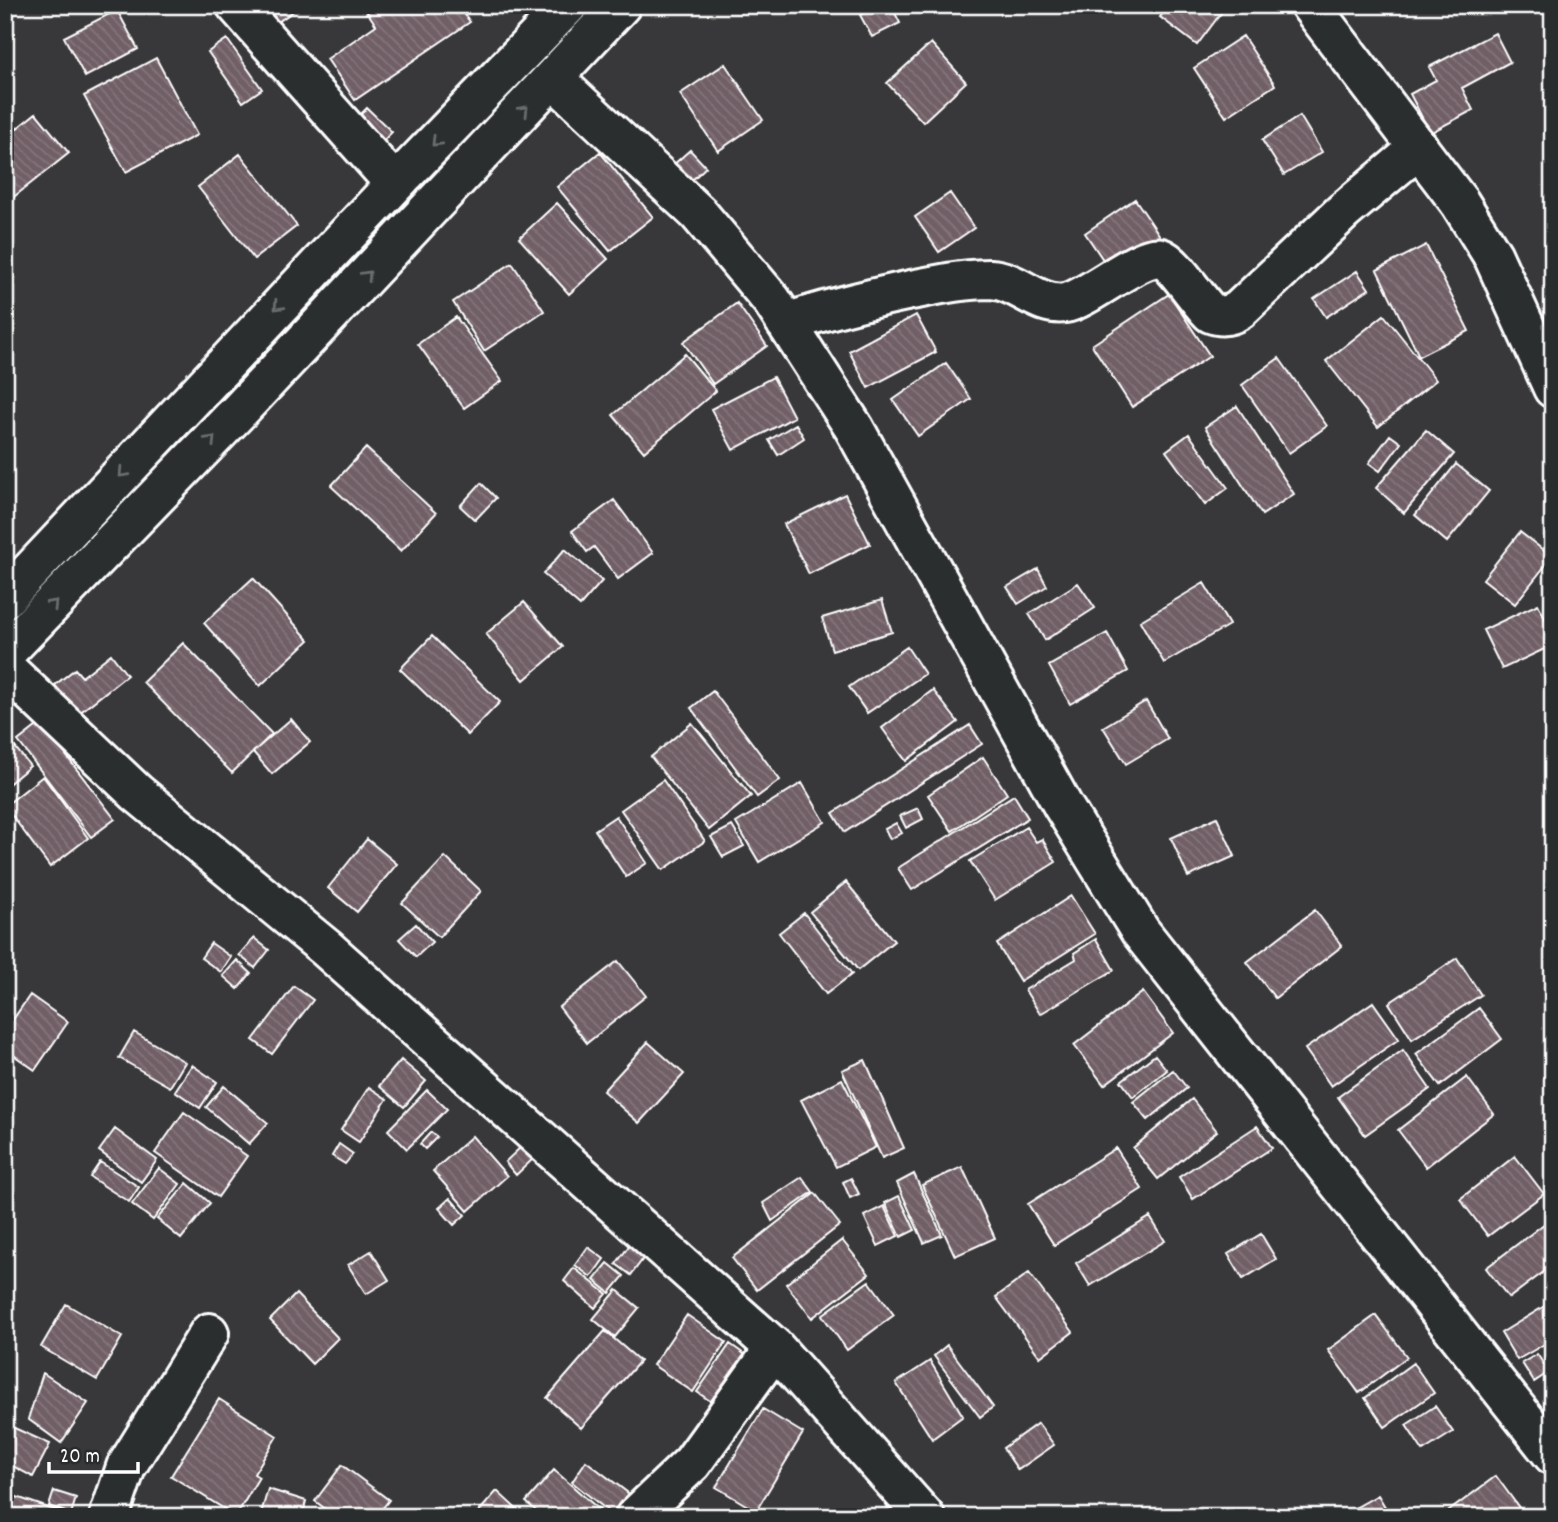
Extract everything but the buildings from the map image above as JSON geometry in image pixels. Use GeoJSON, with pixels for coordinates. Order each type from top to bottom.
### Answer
{"type":"FeatureCollection","features":[{"type":"Feature","properties":{"kind":"street"},"geometry":{"type":"LineString","coordinates":[[236,5],[394,184]]}},
{"type":"Feature","properties":{"kind":"street"},"geometry":{"type":"LineString","coordinates":[[5,598],[394,184],[568,5]]}},
{"type":"Feature","properties":{"kind":"street"},"geometry":{"type":"LineString","coordinates":[[5,653],[232,419],[621,5]]}},
{"type":"Feature","properties":{"kind":"street"},"geometry":{"type":"LineString","coordinates":[[1310,5],[1460,203],[1493,256],[1552,384]]}},
{"type":"Feature","properties":{"kind":"street"},"geometry":{"type":"LineString","coordinates":[[554,79],[698,213],[772,301],[854,428],[1063,806],[1140,931],[1553,1455]]}},
{"type":"Feature","properties":{"kind":"street"},"geometry":{"type":"LineString","coordinates":[[786,323],[877,297],[992,279],[1012,284],[1040,300],[1068,303],[1157,257],[1163,258],[1171,265],[1211,313],[1217,316],[1233,314],[1344,211],[1419,148]]}},
{"type":"Feature","properties":{"kind":"street"},"geometry":{"type":"LineString","coordinates":[[1506,284],[1553,311]]}},
{"type":"Feature","properties":{"kind":"street"},"geometry":{"type":"LineString","coordinates":[[5,668],[137,793],[326,948],[775,1348],[925,1517]]}},
{"type":"Feature","properties":{"kind":"street"},"geometry":{"type":"LineString","coordinates":[[109,1517],[127,1467],[209,1333]]}},
{"type":"Feature","properties":{"kind":"street"},"geometry":{"type":"LineString","coordinates":[[635,1517],[692,1463],[775,1348]]}}]}
